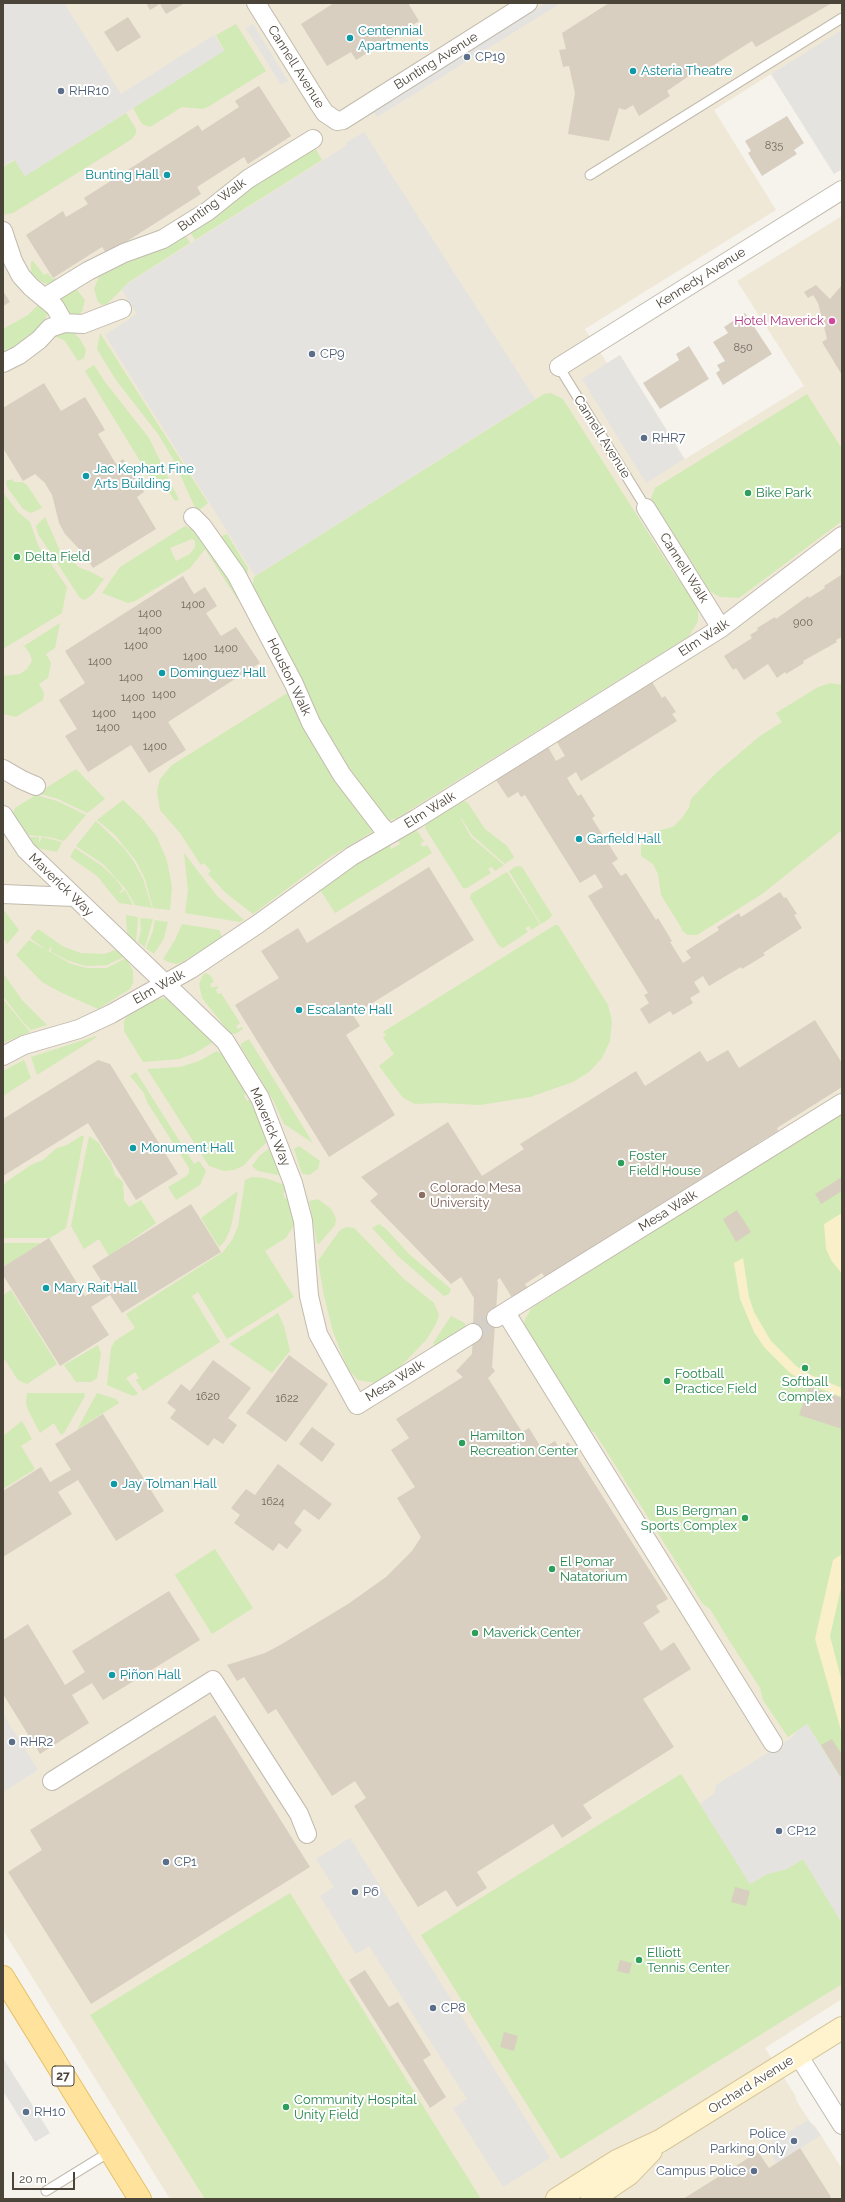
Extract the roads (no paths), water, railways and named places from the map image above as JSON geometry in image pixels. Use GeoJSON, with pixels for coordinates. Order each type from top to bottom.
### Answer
{"type":"FeatureCollection","features":[{"type":"Feature","properties":{"kind":"main road","name":"27"},"geometry":{"type":"LineString","coordinates":[[3,1977],[140,2199]]}},
{"type":"Feature","properties":{"kind":"street","name":"Cannell Avenue"},"geometry":{"type":"LineString","coordinates":[[256,3],[326,113],[337,121],[343,120]]}},
{"type":"Feature","properties":{"kind":"street","name":"Bunting Avenue"},"geometry":{"type":"LineString","coordinates":[[343,120],[528,3]]}},
{"type":"Feature","properties":{"kind":"street","name":"Bunting Walk"},"geometry":{"type":"LineString","coordinates":[[44,298],[124,253],[163,239],[208,211],[248,179],[313,139]]}},
{"type":"Feature","properties":{"kind":"street","name":"Kennedy Avenue"},"geometry":{"type":"LineString","coordinates":[[559,367],[842,190]]}},
{"type":"Feature","properties":{"kind":"street"},"geometry":{"type":"LineString","coordinates":[[3,230],[13,261],[21,276],[54,307],[64,323]]}},
{"type":"Feature","properties":{"kind":"street"},"geometry":{"type":"LineString","coordinates":[[3,363],[29,348],[50,328],[64,323],[83,324],[122,309]]}},
{"type":"Feature","properties":{"kind":"street","name":"Cannell Walk"},"geometry":{"type":"LineString","coordinates":[[646,508],[721,628]]}},
{"type":"Feature","properties":{"kind":"street","name":"Houston Walk"},"geometry":{"type":"LineString","coordinates":[[193,517],[206,531],[236,574],[294,684],[311,723],[342,775],[381,826],[390,834]]}},
{"type":"Feature","properties":{"kind":"street","name":"Elm Walk"},"geometry":{"type":"LineString","coordinates":[[3,1056],[24,1045],[79,1029],[111,1014],[191,969],[258,924],[341,864],[721,628],[842,536]]}},
{"type":"Feature","properties":{"kind":"street"},"geometry":{"type":"LineString","coordinates":[[3,769],[10,774],[36,786]]}},
{"type":"Feature","properties":{"kind":"street","name":"Maverick Way"},"geometry":{"type":"LineString","coordinates":[[3,815],[26,850],[225,1041],[260,1098],[293,1183],[303,1221],[309,1296],[318,1334],[357,1405]]}},
{"type":"Feature","properties":{"kind":"street"},"geometry":{"type":"LineString","coordinates":[[3,894],[74,897]]}},
{"type":"Feature","properties":{"kind":"street","name":"Mesa Walk"},"geometry":{"type":"LineString","coordinates":[[773,1743],[500,1316],[842,1103]]}},
{"type":"Feature","properties":{"kind":"street","name":"Mesa Walk"},"geometry":{"type":"LineString","coordinates":[[357,1405],[473,1333]]}},
{"type":"Feature","properties":{"kind":"street"},"geometry":{"type":"LineString","coordinates":[[52,1781],[213,1680],[299,1814],[307,1834]]}},
{"type":"Feature","properties":{"kind":"street","name":"Orchard Avenue"},"geometry":{"type":"LineString","coordinates":[[557,2199],[617,2161],[660,2141],[842,2028]]}},
{"type":"Feature","properties":{"kind":"street"},"geometry":{"type":"LineString","coordinates":[[798,2055],[842,2125]]}},
{"type":"Feature","properties":{"kind":"street","name":"Orchard Avenue"},"geometry":{"type":"LineString","coordinates":[[592,2199],[629,2174],[660,2141]]}},
{"type":"Feature","properties":{"kind":"lane"},"geometry":{"type":"LineString","coordinates":[[590,175],[842,18]]}},
{"type":"Feature","properties":{"kind":"lane","name":"Cannell Avenue"},"geometry":{"type":"LineString","coordinates":[[559,367],[646,508]]}},
{"type":"Feature","properties":{"kind":"lane"},"geometry":{"type":"LineString","coordinates":[[46,2191],[111,2151]]}},
{"type":"Feature","properties":{"kind":"tunnel"},"geometry":{"type":"LineString","coordinates":[[473,1333],[495,1319]]}},
{"type":"Feature","properties":{"kind":"place","name":"Centennial Apartments"},"geometry":{"type":"Point","coordinates":[350,38]}},
{"type":"Feature","properties":{"kind":"place","name":"CP19"},"geometry":{"type":"Point","coordinates":[467,57]}},
{"type":"Feature","properties":{"kind":"place","name":"Asteria Theatre"},"geometry":{"type":"Point","coordinates":[633,71]}},
{"type":"Feature","properties":{"kind":"place","name":"RHR10"},"geometry":{"type":"Point","coordinates":[61,91]}},
{"type":"Feature","properties":{"kind":"place","name":"Bunting Hall"},"geometry":{"type":"Point","coordinates":[167,175]}},
{"type":"Feature","properties":{"kind":"place","name":"Hotel Maverick"},"geometry":{"type":"Point","coordinates":[832,321]}},
{"type":"Feature","properties":{"kind":"place","name":"CP9"},"geometry":{"type":"Point","coordinates":[312,354]}},
{"type":"Feature","properties":{"kind":"place","name":"RHR7"},"geometry":{"type":"Point","coordinates":[644,438]}},
{"type":"Feature","properties":{"kind":"place","name":"Jac Kephart Fine Arts Building"},"geometry":{"type":"Point","coordinates":[86,476]}},
{"type":"Feature","properties":{"kind":"place","name":"Bike Park"},"geometry":{"type":"Point","coordinates":[748,493]}},
{"type":"Feature","properties":{"kind":"place","name":"Delta Field"},"geometry":{"type":"Point","coordinates":[17,557]}},
{"type":"Feature","properties":{"kind":"place","name":"Dominguez Hall"},"geometry":{"type":"Point","coordinates":[162,673]}},
{"type":"Feature","properties":{"kind":"place","name":"Garfield Hall"},"geometry":{"type":"Point","coordinates":[579,839]}},
{"type":"Feature","properties":{"kind":"place","name":"Escalante Hall"},"geometry":{"type":"Point","coordinates":[299,1010]}},
{"type":"Feature","properties":{"kind":"place","name":"Monument Hall"},"geometry":{"type":"Point","coordinates":[133,1148]}},
{"type":"Feature","properties":{"kind":"place","name":"Foster Field House"},"geometry":{"type":"Point","coordinates":[621,1163]}},
{"type":"Feature","properties":{"kind":"place","name":"Colorado Mesa University"},"geometry":{"type":"Point","coordinates":[422,1195]}},
{"type":"Feature","properties":{"kind":"place","name":"Mary Rait Hall"},"geometry":{"type":"Point","coordinates":[46,1288]}},
{"type":"Feature","properties":{"kind":"place","name":"Softball Complex"},"geometry":{"type":"Point","coordinates":[805,1368]}},
{"type":"Feature","properties":{"kind":"place","name":"Football Practice Field"},"geometry":{"type":"Point","coordinates":[667,1381]}},
{"type":"Feature","properties":{"kind":"place","name":"Hamilton Recreation Center"},"geometry":{"type":"Point","coordinates":[462,1443]}},
{"type":"Feature","properties":{"kind":"place","name":"Jay Tolman Hall"},"geometry":{"type":"Point","coordinates":[114,1484]}},
{"type":"Feature","properties":{"kind":"place","name":"Bus Bergman Sports Complex"},"geometry":{"type":"Point","coordinates":[745,1518]}},
{"type":"Feature","properties":{"kind":"place","name":"El Pomar Natatorium"},"geometry":{"type":"Point","coordinates":[552,1569]}},
{"type":"Feature","properties":{"kind":"place","name":"Maverick Center"},"geometry":{"type":"Point","coordinates":[475,1633]}},
{"type":"Feature","properties":{"kind":"place","name":"Piñon Hall"},"geometry":{"type":"Point","coordinates":[112,1675]}},
{"type":"Feature","properties":{"kind":"place","name":"RHR2"},"geometry":{"type":"Point","coordinates":[12,1742]}},
{"type":"Feature","properties":{"kind":"place","name":"CP12"},"geometry":{"type":"Point","coordinates":[779,1831]}},
{"type":"Feature","properties":{"kind":"place","name":"CP1"},"geometry":{"type":"Point","coordinates":[166,1862]}},
{"type":"Feature","properties":{"kind":"place","name":"P6"},"geometry":{"type":"Point","coordinates":[355,1892]}},
{"type":"Feature","properties":{"kind":"place","name":"Elliott Tennis Center"},"geometry":{"type":"Point","coordinates":[639,1960]}},
{"type":"Feature","properties":{"kind":"place","name":"CP8"},"geometry":{"type":"Point","coordinates":[433,2008]}},
{"type":"Feature","properties":{"kind":"place","name":"Community Hospital Unity Field"},"geometry":{"type":"Point","coordinates":[286,2107]}},
{"type":"Feature","properties":{"kind":"place","name":"RH10"},"geometry":{"type":"Point","coordinates":[26,2112]}},
{"type":"Feature","properties":{"kind":"place","name":"Police Parking Only"},"geometry":{"type":"Point","coordinates":[794,2141]}},
{"type":"Feature","properties":{"kind":"place","name":"Campus Police"},"geometry":{"type":"Point","coordinates":[754,2171]}}]}
